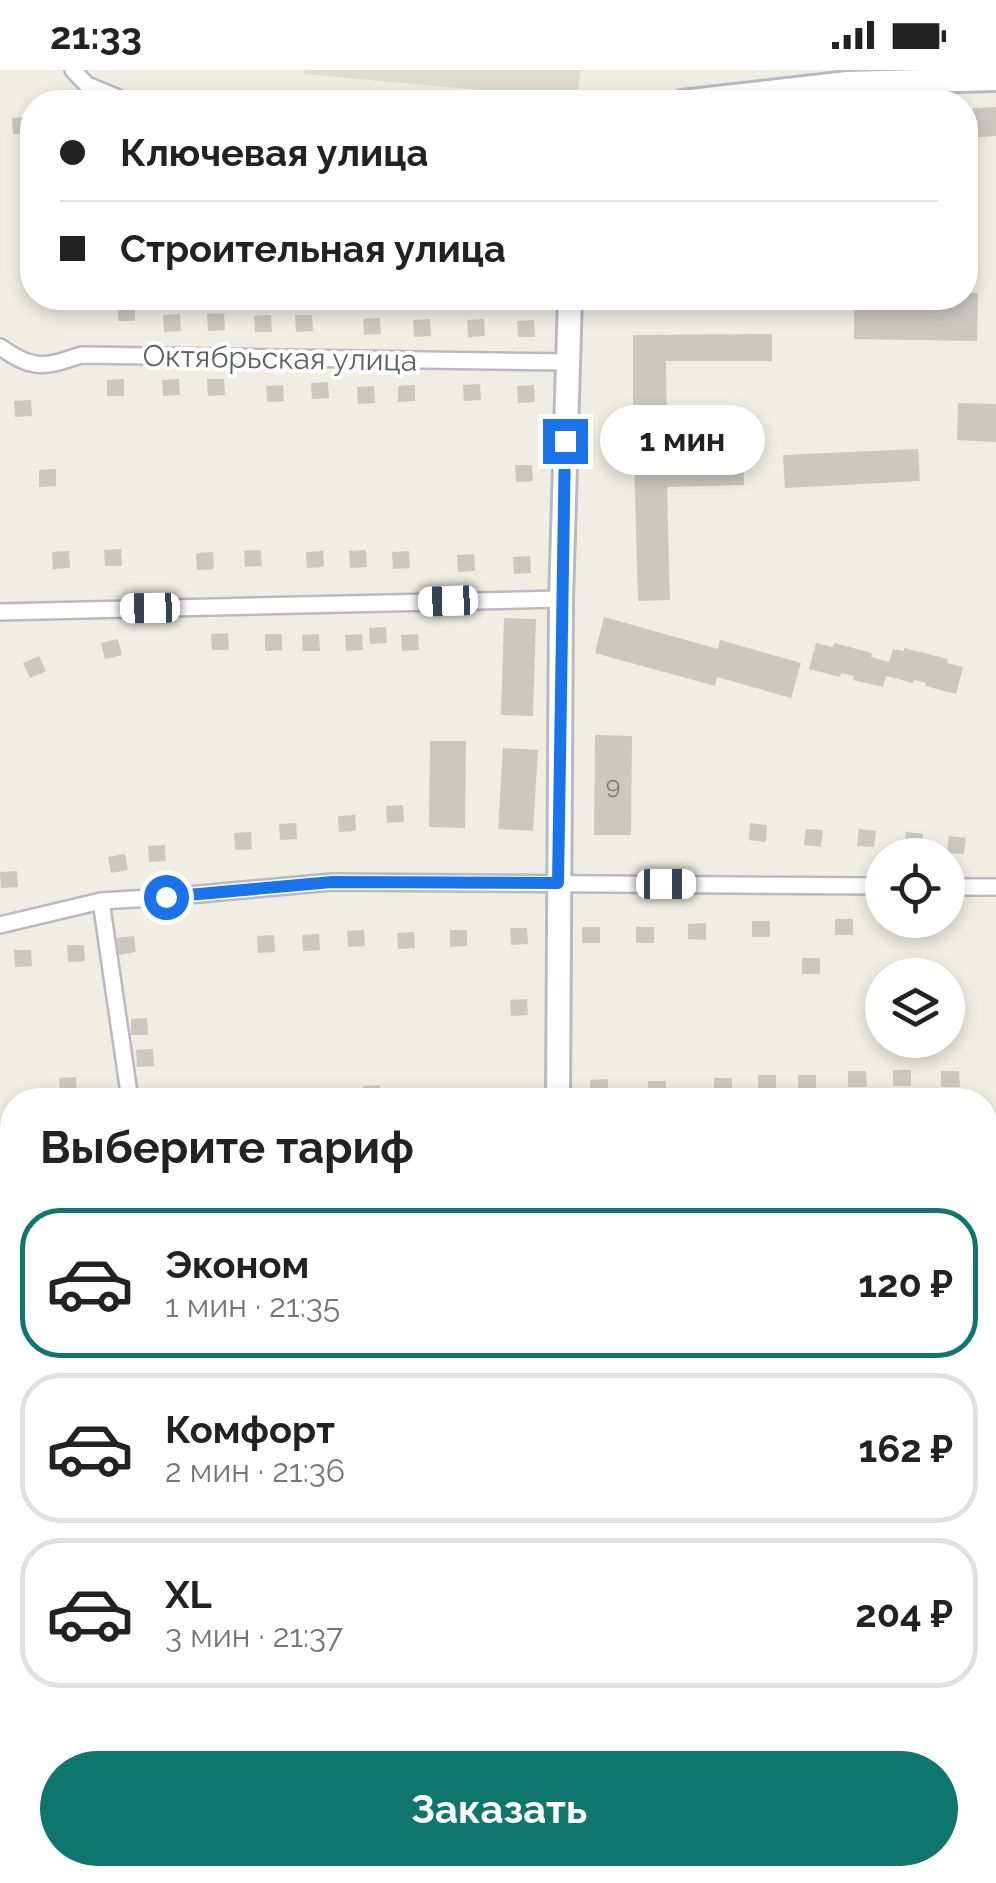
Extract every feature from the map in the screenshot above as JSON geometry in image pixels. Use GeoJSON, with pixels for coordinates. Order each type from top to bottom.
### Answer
{"type":"FeatureCollection","features":[{"type":"Feature","properties":{"kind":"street"},"geometry":{"type":"LineString","coordinates":[[73,70],[87,86],[97,90]]}},
{"type":"Feature","properties":{"kind":"street"},"geometry":{"type":"LineString","coordinates":[[759,90],[848,76],[996,79]]}},
{"type":"Feature","properties":{"kind":"street"},"geometry":{"type":"LineString","coordinates":[[558,1088],[561,599],[569,310]]}},
{"type":"Feature","properties":{"kind":"street","name":"Октябрьская улица"},"geometry":{"type":"LineString","coordinates":[[0,347],[26,364],[53,364],[81,355],[567,362]]}},
{"type":"Feature","properties":{"kind":"street"},"geometry":{"type":"LineString","coordinates":[[0,612],[561,599]]}},
{"type":"Feature","properties":{"kind":"street"},"geometry":{"type":"LineString","coordinates":[[0,925],[100,900],[332,882],[865,886]]}},
{"type":"Feature","properties":{"kind":"street"},"geometry":{"type":"LineString","coordinates":[[965,887],[996,887]]}},
{"type":"Feature","properties":{"kind":"street"},"geometry":{"type":"LineString","coordinates":[[100,900],[128,1088]]}},
{"type":"Feature","properties":{"kind":"shaded area"},"geometry":{"type":"Polygon","coordinates":[[[305,70],[581,70],[578,90],[479,90],[304,74],[305,70]]]}},
{"type":"Feature","properties":{"kind":"building"},"geometry":{"type":"Polygon","coordinates":[[[996,107],[996,136],[978,137],[978,108],[996,107]]]}},
{"type":"Feature","properties":{"kind":"building"},"geometry":{"type":"Polygon","coordinates":[[[12,118],[20,118],[20,134],[13,134],[12,118]]]}},
{"type":"Feature","properties":{"kind":"building"},"geometry":{"type":"Polygon","coordinates":[[[118,310],[135,310],[135,321],[118,321],[118,310]]]}},
{"type":"Feature","properties":{"kind":"building"},"geometry":{"type":"Polygon","coordinates":[[[854,310],[978,310],[977,341],[854,339],[854,310]]]}},
{"type":"Feature","properties":{"kind":"building"},"geometry":{"type":"Polygon","coordinates":[[[224,313],[225,330],[208,331],[207,314],[224,313]]]}},
{"type":"Feature","properties":{"kind":"building"},"geometry":{"type":"Polygon","coordinates":[[[180,314],[181,331],[164,332],[163,315],[180,314]]]}},
{"type":"Feature","properties":{"kind":"building"},"geometry":{"type":"Polygon","coordinates":[[[271,315],[272,332],[255,332],[254,316],[271,315]]]}},
{"type":"Feature","properties":{"kind":"building"},"geometry":{"type":"Polygon","coordinates":[[[295,315],[312,315],[313,331],[296,332],[295,315]]]}},
{"type":"Feature","properties":{"kind":"building"},"geometry":{"type":"Polygon","coordinates":[[[380,318],[381,334],[364,335],[363,319],[380,318]]]}},
{"type":"Feature","properties":{"kind":"building"},"geometry":{"type":"Polygon","coordinates":[[[430,319],[431,336],[414,337],[413,320],[430,319]]]}},
{"type":"Feature","properties":{"kind":"building"},"geometry":{"type":"Polygon","coordinates":[[[484,319],[485,336],[468,337],[467,320],[484,319]]]}},
{"type":"Feature","properties":{"kind":"building"},"geometry":{"type":"Polygon","coordinates":[[[534,320],[535,337],[518,337],[517,321],[534,320]]]}},
{"type":"Feature","properties":{"kind":"building"},"geometry":{"type":"Polygon","coordinates":[[[772,334],[772,361],[666,361],[667,436],[633,436],[633,335],[772,334]]]}},
{"type":"Feature","properties":{"kind":"building"},"geometry":{"type":"Polygon","coordinates":[[[124,379],[124,396],[107,396],[107,380],[124,379]]]}},
{"type":"Feature","properties":{"kind":"building"},"geometry":{"type":"Polygon","coordinates":[[[179,379],[180,395],[163,396],[162,380],[179,379]]]}},
{"type":"Feature","properties":{"kind":"building"},"geometry":{"type":"Polygon","coordinates":[[[207,379],[224,379],[225,395],[208,396],[207,379]]]}},
{"type":"Feature","properties":{"kind":"building"},"geometry":{"type":"Polygon","coordinates":[[[328,382],[329,398],[312,399],[311,383],[328,382]]]}},
{"type":"Feature","properties":{"kind":"building"},"geometry":{"type":"Polygon","coordinates":[[[480,384],[481,400],[464,401],[463,385],[480,384]]]}},
{"type":"Feature","properties":{"kind":"building"},"geometry":{"type":"Polygon","coordinates":[[[283,385],[284,401],[267,402],[266,386],[283,385]]]}},
{"type":"Feature","properties":{"kind":"building"},"geometry":{"type":"Polygon","coordinates":[[[415,385],[415,401],[398,402],[398,386],[415,385]]]}},
{"type":"Feature","properties":{"kind":"building"},"geometry":{"type":"Polygon","coordinates":[[[534,385],[535,402],[518,403],[517,386],[534,385]]]}},
{"type":"Feature","properties":{"kind":"building"},"geometry":{"type":"Polygon","coordinates":[[[374,386],[375,403],[358,404],[357,387],[374,386]]]}},
{"type":"Feature","properties":{"kind":"building"},"geometry":{"type":"Polygon","coordinates":[[[31,400],[32,416],[15,417],[14,401],[31,400]]]}},
{"type":"Feature","properties":{"kind":"building"},"geometry":{"type":"Polygon","coordinates":[[[958,403],[996,404],[996,442],[957,440],[958,403]]]}},
{"type":"Feature","properties":{"kind":"building"},"geometry":{"type":"Polygon","coordinates":[[[918,449],[920,481],[785,488],[783,455],[918,449]]]}},
{"type":"Feature","properties":{"kind":"building"},"geometry":{"type":"Polygon","coordinates":[[[743,456],[744,485],[667,487],[670,600],[638,601],[634,460],[743,456]]]}},
{"type":"Feature","properties":{"kind":"building"},"geometry":{"type":"Polygon","coordinates":[[[515,465],[532,465],[533,481],[516,482],[515,465]]]}},
{"type":"Feature","properties":{"kind":"building"},"geometry":{"type":"Polygon","coordinates":[[[56,469],[56,486],[39,487],[39,470],[56,469]]]}},
{"type":"Feature","properties":{"kind":"building"},"geometry":{"type":"Polygon","coordinates":[[[121,549],[122,566],[105,566],[104,550],[121,549]]]}},
{"type":"Feature","properties":{"kind":"building"},"geometry":{"type":"Polygon","coordinates":[[[261,550],[262,566],[245,567],[244,551],[261,550]]]}},
{"type":"Feature","properties":{"kind":"building"},"geometry":{"type":"Polygon","coordinates":[[[366,550],[367,567],[350,568],[349,551],[366,550]]]}},
{"type":"Feature","properties":{"kind":"building"},"geometry":{"type":"Polygon","coordinates":[[[69,551],[70,568],[53,569],[52,552],[69,551]]]}},
{"type":"Feature","properties":{"kind":"building"},"geometry":{"type":"Polygon","coordinates":[[[323,551],[324,567],[307,568],[306,552],[323,551]]]}},
{"type":"Feature","properties":{"kind":"building"},"geometry":{"type":"Polygon","coordinates":[[[409,551],[410,568],[393,569],[392,552],[409,551]]]}},
{"type":"Feature","properties":{"kind":"building"},"geometry":{"type":"Polygon","coordinates":[[[213,552],[214,569],[197,570],[196,553],[213,552]]]}},
{"type":"Feature","properties":{"kind":"building"},"geometry":{"type":"Polygon","coordinates":[[[474,554],[475,571],[458,572],[457,555],[474,554]]]}},
{"type":"Feature","properties":{"kind":"building"},"geometry":{"type":"Polygon","coordinates":[[[530,556],[531,573],[514,574],[513,557],[530,556]]]}},
{"type":"Feature","properties":{"kind":"building"},"geometry":{"type":"Polygon","coordinates":[[[604,617],[718,649],[720,640],[801,663],[791,698],[717,677],[715,686],[595,653],[604,617]]]}},
{"type":"Feature","properties":{"kind":"building"},"geometry":{"type":"Polygon","coordinates":[[[504,618],[536,619],[533,716],[501,715],[504,618]]]}},
{"type":"Feature","properties":{"kind":"building"},"geometry":{"type":"Polygon","coordinates":[[[386,627],[387,643],[370,644],[369,628],[386,627]]]}},
{"type":"Feature","properties":{"kind":"building"},"geometry":{"type":"Polygon","coordinates":[[[228,633],[229,650],[212,650],[211,634],[228,633]]]}},
{"type":"Feature","properties":{"kind":"building"},"geometry":{"type":"Polygon","coordinates":[[[265,634],[282,634],[282,650],[265,651],[265,634]]]}},
{"type":"Feature","properties":{"kind":"building"},"geometry":{"type":"Polygon","coordinates":[[[319,634],[320,651],[303,651],[302,635],[319,634]]]}},
{"type":"Feature","properties":{"kind":"building"},"geometry":{"type":"Polygon","coordinates":[[[362,634],[363,650],[346,651],[345,635],[362,634]]]}},
{"type":"Feature","properties":{"kind":"building"},"geometry":{"type":"Polygon","coordinates":[[[418,634],[419,650],[402,651],[401,635],[418,634]]]}},
{"type":"Feature","properties":{"kind":"building"},"geometry":{"type":"Polygon","coordinates":[[[118,639],[122,655],[105,659],[101,643],[118,639]]]}},
{"type":"Feature","properties":{"kind":"building"},"geometry":{"type":"Polygon","coordinates":[[[816,643],[833,647],[834,643],[889,662],[893,649],[904,648],[948,659],[947,663],[963,667],[956,694],[914,680],[913,683],[886,676],[883,687],[853,680],[854,676],[841,673],[840,677],[809,669],[816,643]]]}},
{"type":"Feature","properties":{"kind":"building"},"geometry":{"type":"Polygon","coordinates":[[[39,656],[46,671],[30,678],[23,663],[39,656]]]}},
{"type":"Feature","properties":{"kind":"building"},"geometry":{"type":"Polygon","coordinates":[[[595,735],[632,736],[631,835],[594,835],[595,735]]]}},
{"type":"Feature","properties":{"kind":"building"},"geometry":{"type":"Polygon","coordinates":[[[430,741],[466,741],[465,828],[429,827],[430,741]]]}},
{"type":"Feature","properties":{"kind":"building"},"geometry":{"type":"Polygon","coordinates":[[[503,748],[538,750],[533,831],[498,829],[503,748]]]}},
{"type":"Feature","properties":{"kind":"building"},"geometry":{"type":"Polygon","coordinates":[[[403,805],[404,822],[387,823],[386,806],[403,805]]]}},
{"type":"Feature","properties":{"kind":"building"},"geometry":{"type":"Polygon","coordinates":[[[355,815],[356,831],[339,832],[338,816],[355,815]]]}},
{"type":"Feature","properties":{"kind":"building"},"geometry":{"type":"Polygon","coordinates":[[[296,823],[297,839],[280,840],[279,824],[296,823]]]}},
{"type":"Feature","properties":{"kind":"building"},"geometry":{"type":"Polygon","coordinates":[[[750,823],[767,825],[766,842],[749,840],[750,823]]]}},
{"type":"Feature","properties":{"kind":"building"},"geometry":{"type":"Polygon","coordinates":[[[806,829],[823,830],[821,847],[804,845],[806,829]]]}},
{"type":"Feature","properties":{"kind":"building"},"geometry":{"type":"Polygon","coordinates":[[[859,829],[876,831],[875,838],[865,838],[865,846],[857,846],[859,829]]]}},
{"type":"Feature","properties":{"kind":"building"},"geometry":{"type":"Polygon","coordinates":[[[251,832],[252,849],[235,850],[234,833],[251,832]]]}},
{"type":"Feature","properties":{"kind":"building"},"geometry":{"type":"Polygon","coordinates":[[[906,832],[923,834],[923,838],[905,838],[906,832]]]}},
{"type":"Feature","properties":{"kind":"building"},"geometry":{"type":"Polygon","coordinates":[[[165,845],[166,861],[149,862],[148,846],[165,845]]]}},
{"type":"Feature","properties":{"kind":"building"},"geometry":{"type":"Polygon","coordinates":[[[125,854],[128,870],[111,873],[108,857],[125,854]]]}},
{"type":"Feature","properties":{"kind":"building"},"geometry":{"type":"Polygon","coordinates":[[[17,871],[18,887],[1,888],[0,872],[17,871]]]}},
{"type":"Feature","properties":{"kind":"building"},"geometry":{"type":"Polygon","coordinates":[[[835,919],[853,919],[853,935],[835,935],[835,919]]]}},
{"type":"Feature","properties":{"kind":"building"},"geometry":{"type":"Polygon","coordinates":[[[752,921],[770,921],[770,937],[752,937],[752,921]]]}},
{"type":"Feature","properties":{"kind":"building"},"geometry":{"type":"Polygon","coordinates":[[[706,923],[706,940],[688,939],[688,924],[706,923]]]}},
{"type":"Feature","properties":{"kind":"building"},"geometry":{"type":"Polygon","coordinates":[[[582,927],[600,927],[600,943],[582,943],[582,927]]]}},
{"type":"Feature","properties":{"kind":"building"},"geometry":{"type":"Polygon","coordinates":[[[636,927],[654,927],[654,943],[636,943],[636,927]]]}},
{"type":"Feature","properties":{"kind":"building"},"geometry":{"type":"Polygon","coordinates":[[[510,928],[527,928],[528,944],[511,945],[510,928]]]}},
{"type":"Feature","properties":{"kind":"building"},"geometry":{"type":"Polygon","coordinates":[[[364,930],[365,946],[348,947],[347,931],[364,930]]]}},
{"type":"Feature","properties":{"kind":"building"},"geometry":{"type":"Polygon","coordinates":[[[450,930],[467,930],[467,946],[450,947],[450,930]]]}},
{"type":"Feature","properties":{"kind":"building"},"geometry":{"type":"Polygon","coordinates":[[[414,932],[415,948],[398,949],[397,933],[414,932]]]}},
{"type":"Feature","properties":{"kind":"building"},"geometry":{"type":"Polygon","coordinates":[[[319,934],[320,950],[303,951],[302,935],[319,934]]]}},
{"type":"Feature","properties":{"kind":"building"},"geometry":{"type":"Polygon","coordinates":[[[274,935],[275,952],[258,953],[257,936],[274,935]]]}},
{"type":"Feature","properties":{"kind":"building"},"geometry":{"type":"Polygon","coordinates":[[[134,936],[136,952],[119,955],[117,938],[134,936]]]}},
{"type":"Feature","properties":{"kind":"building"},"geometry":{"type":"Polygon","coordinates":[[[67,945],[84,945],[85,961],[68,962],[67,945]]]}},
{"type":"Feature","properties":{"kind":"building"},"geometry":{"type":"Polygon","coordinates":[[[14,950],[31,950],[32,966],[15,967],[14,950]]]}},
{"type":"Feature","properties":{"kind":"building"},"geometry":{"type":"Polygon","coordinates":[[[802,958],[820,958],[820,974],[802,974],[802,958]]]}},
{"type":"Feature","properties":{"kind":"building"},"geometry":{"type":"Polygon","coordinates":[[[527,999],[528,1015],[511,1016],[510,1000],[527,999]]]}},
{"type":"Feature","properties":{"kind":"building"},"geometry":{"type":"Polygon","coordinates":[[[147,1018],[148,1035],[131,1035],[131,1019],[147,1018]]]}},
{"type":"Feature","properties":{"kind":"building"},"geometry":{"type":"Polygon","coordinates":[[[153,1049],[154,1066],[137,1067],[136,1050],[153,1049]]]}},
{"type":"Feature","properties":{"kind":"building"},"geometry":{"type":"Polygon","coordinates":[[[893,1070],[911,1070],[911,1086],[893,1086],[893,1070]]]}},
{"type":"Feature","properties":{"kind":"building"},"geometry":{"type":"Polygon","coordinates":[[[848,1071],[866,1071],[867,1087],[848,1087],[848,1071]]]}},
{"type":"Feature","properties":{"kind":"building"},"geometry":{"type":"Polygon","coordinates":[[[941,1071],[959,1071],[960,1087],[941,1087],[941,1071]]]}},
{"type":"Feature","properties":{"kind":"building"},"geometry":{"type":"Polygon","coordinates":[[[758,1075],[776,1075],[776,1088],[758,1088],[758,1075]]]}},
{"type":"Feature","properties":{"kind":"building"},"geometry":{"type":"Polygon","coordinates":[[[798,1075],[816,1075],[816,1088],[798,1088],[798,1075]]]}},
{"type":"Feature","properties":{"kind":"building"},"geometry":{"type":"Polygon","coordinates":[[[76,1077],[77,1088],[60,1088],[59,1078],[76,1077]]]}},
{"type":"Feature","properties":{"kind":"building"},"geometry":{"type":"Polygon","coordinates":[[[714,1078],[732,1078],[732,1088],[714,1088],[714,1078]]]}},
{"type":"Feature","properties":{"kind":"building"},"geometry":{"type":"Polygon","coordinates":[[[608,1079],[608,1088],[590,1088],[590,1080],[608,1079]]]}},
{"type":"Feature","properties":{"kind":"building"},"geometry":{"type":"Polygon","coordinates":[[[648,1081],[666,1081],[666,1088],[648,1088],[648,1081]]]}},
{"type":"Feature","properties":{"kind":"route"},"geometry":{"type":"LineString","coordinates":[[166,897],[332,882],[558,883],[565,441]]}}]}
